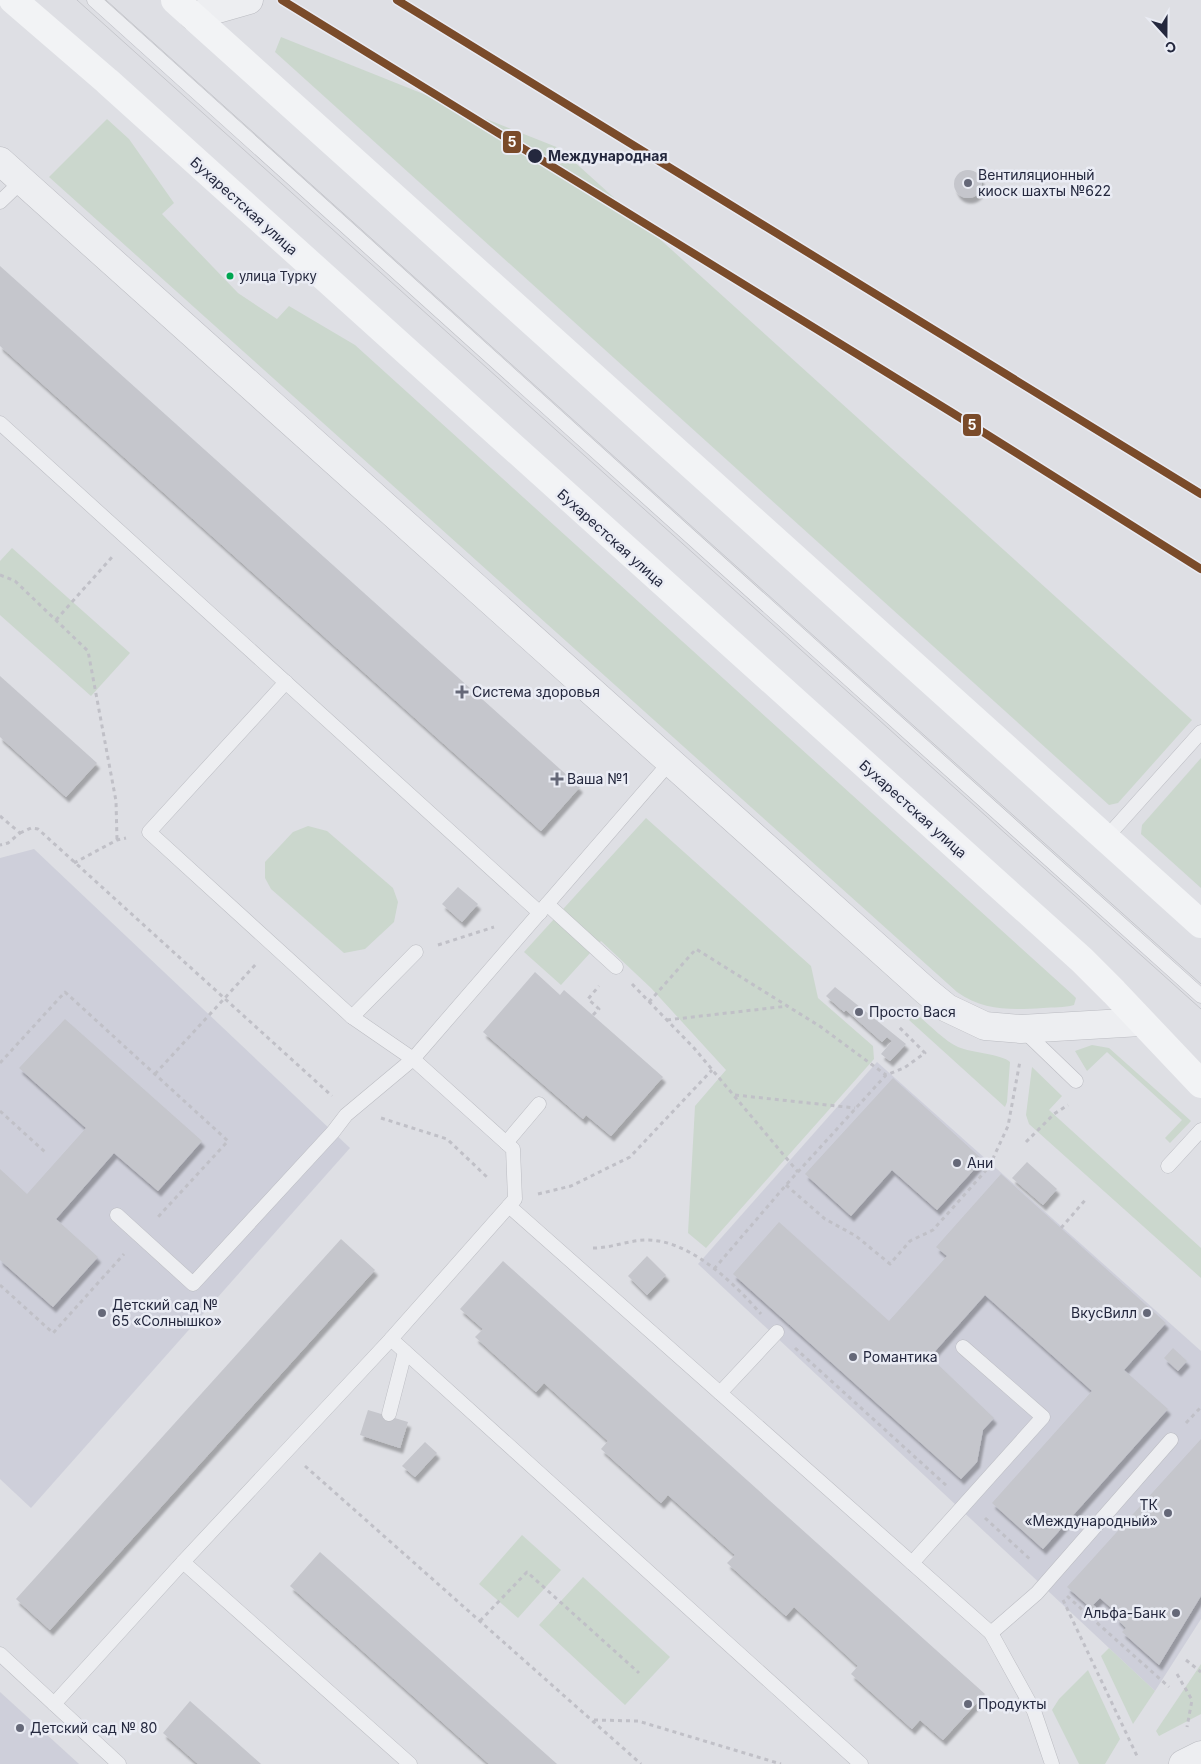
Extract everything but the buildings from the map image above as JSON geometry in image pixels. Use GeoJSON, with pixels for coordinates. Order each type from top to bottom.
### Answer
{"type":"FeatureCollection","features":[{"type":"Feature","properties":{"kind":"main road","name":"Бухарестская улица"},"geometry":{"type":"LineString","coordinates":[[13,0],[107,81],[1074,954],[1114,992],[1201,1084]]}},
{"type":"Feature","properties":{"kind":"main road"},"geometry":{"type":"LineString","coordinates":[[184,8],[1201,924]]}},
{"type":"Feature","properties":{"kind":"street"},"geometry":{"type":"LineString","coordinates":[[184,8],[249,0]]}},
{"type":"Feature","properties":{"kind":"street"},"geometry":{"type":"LineString","coordinates":[[0,160],[918,985],[947,1008],[1021,1041],[1141,1022]]}},
{"type":"Feature","properties":{"kind":"street"},"geometry":{"type":"LineString","coordinates":[[1183,1764],[1201,1755]]}},
{"type":"Feature","properties":{"kind":"lane"},"geometry":{"type":"LineString","coordinates":[[94,0],[1201,996]]}},
{"type":"Feature","properties":{"kind":"lane"},"geometry":{"type":"LineString","coordinates":[[0,202],[23,180]]}},
{"type":"Feature","properties":{"kind":"lane"},"geometry":{"type":"LineString","coordinates":[[0,423],[286,682],[544,908],[616,967]]}},
{"type":"Feature","properties":{"kind":"lane"},"geometry":{"type":"LineString","coordinates":[[54,1704],[183,1562],[391,1339],[512,1203],[513,1149],[413,1059],[352,1016],[149,832],[286,682]]}},
{"type":"Feature","properties":{"kind":"lane"},"geometry":{"type":"LineString","coordinates":[[1105,839],[1201,732]]}},
{"type":"Feature","properties":{"kind":"lane"},"geometry":{"type":"LineString","coordinates":[[117,1215],[193,1284],[354,1108],[413,1059],[670,761]]}},
{"type":"Feature","properties":{"kind":"lane"},"geometry":{"type":"LineString","coordinates":[[352,1016],[416,952]]}},
{"type":"Feature","properties":{"kind":"lane"},"geometry":{"type":"LineString","coordinates":[[1021,1041],[1076,1081]]}},
{"type":"Feature","properties":{"kind":"lane"},"geometry":{"type":"LineString","coordinates":[[506,1142],[539,1104]]}},
{"type":"Feature","properties":{"kind":"lane"},"geometry":{"type":"LineString","coordinates":[[1168,1166],[1201,1130]]}},
{"type":"Feature","properties":{"kind":"lane"},"geometry":{"type":"LineString","coordinates":[[512,1203],[558,1249],[991,1633],[1034,1712],[1052,1764]]}},
{"type":"Feature","properties":{"kind":"lane"},"geometry":{"type":"LineString","coordinates":[[720,1393],[777,1332]]}},
{"type":"Feature","properties":{"kind":"lane"},"geometry":{"type":"LineString","coordinates":[[391,1339],[861,1764]]}},
{"type":"Feature","properties":{"kind":"lane"},"geometry":{"type":"LineString","coordinates":[[912,1563],[1043,1417],[963,1347]]}},
{"type":"Feature","properties":{"kind":"lane"},"geometry":{"type":"LineString","coordinates":[[388,1414],[405,1352]]}},
{"type":"Feature","properties":{"kind":"lane"},"geometry":{"type":"LineString","coordinates":[[991,1633],[1037,1593],[1053,1582],[1170,1440]]}},
{"type":"Feature","properties":{"kind":"lane"},"geometry":{"type":"LineString","coordinates":[[183,1562],[410,1764]]}},
{"type":"Feature","properties":{"kind":"lane"},"geometry":{"type":"LineString","coordinates":[[0,1654],[119,1764]]}},
{"type":"Feature","properties":{"kind":"path"},"geometry":{"type":"LineString","coordinates":[[56,620],[109,560]]}},
{"type":"Feature","properties":{"kind":"path"},"geometry":{"type":"LineString","coordinates":[[0,575],[14,581],[88,651],[116,801],[117,840]]}},
{"type":"Feature","properties":{"kind":"path"},"geometry":{"type":"LineString","coordinates":[[0,816],[20,833]]}},
{"type":"Feature","properties":{"kind":"path"},"geometry":{"type":"LineString","coordinates":[[0,845],[8,843],[20,833],[32,828],[38,829],[334,1098],[354,1108],[447,1139],[498,1187],[512,1203],[571,1186],[630,1157],[712,1070]]}},
{"type":"Feature","properties":{"kind":"path"},"geometry":{"type":"LineString","coordinates":[[74,863],[117,840],[149,832]]}},
{"type":"Feature","properties":{"kind":"path"},"geometry":{"type":"LineString","coordinates":[[416,952],[544,908]]}},
{"type":"Feature","properties":{"kind":"path"},"geometry":{"type":"LineString","coordinates":[[155,1074],[274,945]]}},
{"type":"Feature","properties":{"kind":"path"},"geometry":{"type":"LineString","coordinates":[[649,1002],[696,949],[788,1006],[886,1075]]}},
{"type":"Feature","properties":{"kind":"path"},"geometry":{"type":"LineString","coordinates":[[616,967],[712,1070],[798,1172]]}},
{"type":"Feature","properties":{"kind":"path"},"geometry":{"type":"LineString","coordinates":[[0,1063],[65,992],[228,1141],[53,1333],[0,1285]]}},
{"type":"Feature","properties":{"kind":"path"},"geometry":{"type":"LineString","coordinates":[[588,999],[599,1009],[593,1015]]}},
{"type":"Feature","properties":{"kind":"path"},"geometry":{"type":"LineString","coordinates":[[667,1020],[788,1006]]}},
{"type":"Feature","properties":{"kind":"path"},"geometry":{"type":"LineString","coordinates":[[714,1269],[786,1185],[886,1075],[904,1068],[926,1052],[899,1027]]}},
{"type":"Feature","properties":{"kind":"path"},"geometry":{"type":"LineString","coordinates":[[786,1185],[825,1220],[856,1236],[890,1264],[910,1241],[932,1230],[989,1167],[1008,1126],[1021,1041]]}},
{"type":"Feature","properties":{"kind":"path"},"geometry":{"type":"LineString","coordinates":[[734,1095],[856,1108]]}},
{"type":"Feature","properties":{"kind":"path"},"geometry":{"type":"LineString","coordinates":[[0,1111],[45,1152]]}},
{"type":"Feature","properties":{"kind":"path"},"geometry":{"type":"LineString","coordinates":[[1026,1142],[1054,1114]]}},
{"type":"Feature","properties":{"kind":"path"},"geometry":{"type":"LineString","coordinates":[[1061,1228],[1086,1198]]}},
{"type":"Feature","properties":{"kind":"path"},"geometry":{"type":"LineString","coordinates":[[558,1249],[606,1248],[648,1240],[674,1246],[698,1256],[758,1310],[777,1332],[950,1490],[967,1502],[1169,1688]]}},
{"type":"Feature","properties":{"kind":"path"},"geometry":{"type":"LineString","coordinates":[[288,1450],[594,1720],[641,1764]]}},
{"type":"Feature","properties":{"kind":"path"},"geometry":{"type":"LineString","coordinates":[[480,1621],[527,1572],[639,1673]]}},
{"type":"Feature","properties":{"kind":"path"},"geometry":{"type":"LineString","coordinates":[[1053,1582],[1138,1758]]}},
{"type":"Feature","properties":{"kind":"path"},"geometry":{"type":"LineString","coordinates":[[1186,1660],[1201,1672]]}},
{"type":"Feature","properties":{"kind":"path"},"geometry":{"type":"LineString","coordinates":[[1177,1674],[1192,1700],[1186,1731]]}},
{"type":"Feature","properties":{"kind":"path"},"geometry":{"type":"LineString","coordinates":[[594,1720],[638,1720],[781,1764]]}},
{"type":"Feature","properties":{"kind":"shaded area"},"geometry":{"type":"Polygon","coordinates":[[[281,37],[559,148],[1192,720],[1118,803],[1109,805],[275,52],[281,37]]]}},
{"type":"Feature","properties":{"kind":"shaded area"},"geometry":{"type":"Polygon","coordinates":[[[107,119],[129,139],[174,203],[162,214],[238,293],[277,319],[289,306],[355,345],[1073,995],[1076,998],[1074,1005],[1031,1009],[998,1008],[977,1003],[957,992],[49,177],[107,119]]]}},
{"type":"Feature","properties":{"kind":"shaded area"},"geometry":{"type":"Polygon","coordinates":[[[12,548],[130,653],[91,696],[0,615],[0,561],[12,548]]]}},
{"type":"Feature","properties":{"kind":"shaded area"},"geometry":{"type":"Polygon","coordinates":[[[1201,758],[1201,888],[1141,834],[1142,825],[1201,758]]]}},
{"type":"Feature","properties":{"kind":"shaded area"},"geometry":{"type":"Polygon","coordinates":[[[646,818],[811,966],[818,998],[873,1046],[874,1059],[706,1248],[688,1233],[695,1106],[726,1070],[651,988],[601,941],[561,985],[524,952],[646,818]]]}},
{"type":"Feature","properties":{"kind":"shaded area"},"geometry":{"type":"Polygon","coordinates":[[[308,826],[327,831],[393,888],[398,902],[394,922],[365,949],[344,953],[271,889],[265,878],[265,862],[293,832],[308,826]]]}},
{"type":"Feature","properties":{"kind":"shaded area","name":"Детский сад № 65 «Солнышко»"},"geometry":{"type":"Polygon","coordinates":[[[34,849],[350,1148],[31,1508],[0,1479],[0,858],[34,849]]]}},
{"type":"Feature","properties":{"kind":"shaded area"},"geometry":{"type":"Polygon","coordinates":[[[915,1013],[952,1044],[971,1051],[1000,1057],[1010,1062],[1005,1107],[909,1020],[915,1013]]]}},
{"type":"Feature","properties":{"kind":"shaded area"},"geometry":{"type":"Polygon","coordinates":[[[1092,1045],[1109,1048],[1191,1121],[1170,1143],[1165,1138],[1182,1120],[1107,1052],[1087,1071],[1075,1051],[1092,1045]]]}},
{"type":"Feature","properties":{"kind":"shaded area"},"geometry":{"type":"Polygon","coordinates":[[[877,1062],[1201,1351],[1201,1619],[1155,1691],[698,1264],[877,1062]]]}},
{"type":"Feature","properties":{"kind":"shaded area"},"geometry":{"type":"Polygon","coordinates":[[[1032,1067],[1062,1096],[1049,1110],[1201,1248],[1201,1278],[1029,1124],[1026,1115],[1032,1067]]]}},
{"type":"Feature","properties":{"kind":"shaded area"},"geometry":{"type":"Polygon","coordinates":[[[522,1535],[561,1570],[518,1618],[479,1584],[522,1535]]]}},
{"type":"Feature","properties":{"kind":"shaded area"},"geometry":{"type":"Polygon","coordinates":[[[583,1577],[670,1657],[625,1705],[539,1625],[583,1577]]]}},
{"type":"Feature","properties":{"kind":"shaded area"},"geometry":{"type":"Polygon","coordinates":[[[1109,1648],[1155,1691],[1133,1724],[1101,1656],[1109,1648]]]}},
{"type":"Feature","properties":{"kind":"shaded area"},"geometry":{"type":"Polygon","coordinates":[[[1201,1664],[1201,1714],[1159,1736],[1156,1731],[1201,1664]]]}},
{"type":"Feature","properties":{"kind":"shaded area"},"geometry":{"type":"Polygon","coordinates":[[[1088,1670],[1120,1739],[1105,1764],[1079,1764],[1052,1710],[1059,1699],[1088,1670]]]}},
{"type":"Feature","properties":{"kind":"shaded area","name":"Детский сад № 80"},"geometry":{"type":"Polygon","coordinates":[[[0,1692],[79,1764],[0,1764],[0,1692]]]}},
{"type":"Feature","properties":{"kind":"tram line"},"geometry":{"type":"LineString","coordinates":[[77,0],[1201,1009]]}},
{"type":"Feature","properties":{"kind":"tram line"},"geometry":{"type":"LineString","coordinates":[[106,0],[1201,984]]}},
{"type":"Feature","properties":{"kind":"transit line","name":"5"},"geometry":{"type":"LineString","coordinates":[[282,0],[951,412],[1201,569]]}},
{"type":"Feature","properties":{"kind":"transit line","name":"5"},"geometry":{"type":"LineString","coordinates":[[397,0],[1201,494]]}},
{"type":"Feature","properties":{"kind":"place","name":"Международная"},"geometry":{"type":"Point","coordinates":[535,156]}},
{"type":"Feature","properties":{"kind":"place","name":"Вентиляционный киоск шахты №622"},"geometry":{"type":"Point","coordinates":[968,183]}},
{"type":"Feature","properties":{"kind":"place","name":"улица Турку"},"geometry":{"type":"Point","coordinates":[230,276]}},
{"type":"Feature","properties":{"kind":"place","name":"Система здоровья"},"geometry":{"type":"Point","coordinates":[462,692]}},
{"type":"Feature","properties":{"kind":"place","name":"Ваша №1"},"geometry":{"type":"Point","coordinates":[557,779]}},
{"type":"Feature","properties":{"kind":"place","name":"Просто Вася"},"geometry":{"type":"Point","coordinates":[859,1012]}},
{"type":"Feature","properties":{"kind":"place","name":"Ани"},"geometry":{"type":"Point","coordinates":[957,1163]}},
{"type":"Feature","properties":{"kind":"place","name":"Детский сад № 65 «Солнышко»"},"geometry":{"type":"Point","coordinates":[102,1313]}},
{"type":"Feature","properties":{"kind":"place","name":"ВкусВилл"},"geometry":{"type":"Point","coordinates":[1147,1313]}},
{"type":"Feature","properties":{"kind":"place","name":"Романтика"},"geometry":{"type":"Point","coordinates":[853,1357]}},
{"type":"Feature","properties":{"kind":"place","name":"ТК «Международный»"},"geometry":{"type":"Point","coordinates":[1168,1513]}},
{"type":"Feature","properties":{"kind":"place","name":"Альфа-Банк"},"geometry":{"type":"Point","coordinates":[1176,1613]}},
{"type":"Feature","properties":{"kind":"place","name":"Продукты"},"geometry":{"type":"Point","coordinates":[968,1704]}},
{"type":"Feature","properties":{"kind":"place","name":"Детский сад № 80"},"geometry":{"type":"Point","coordinates":[20,1728]}}]}
